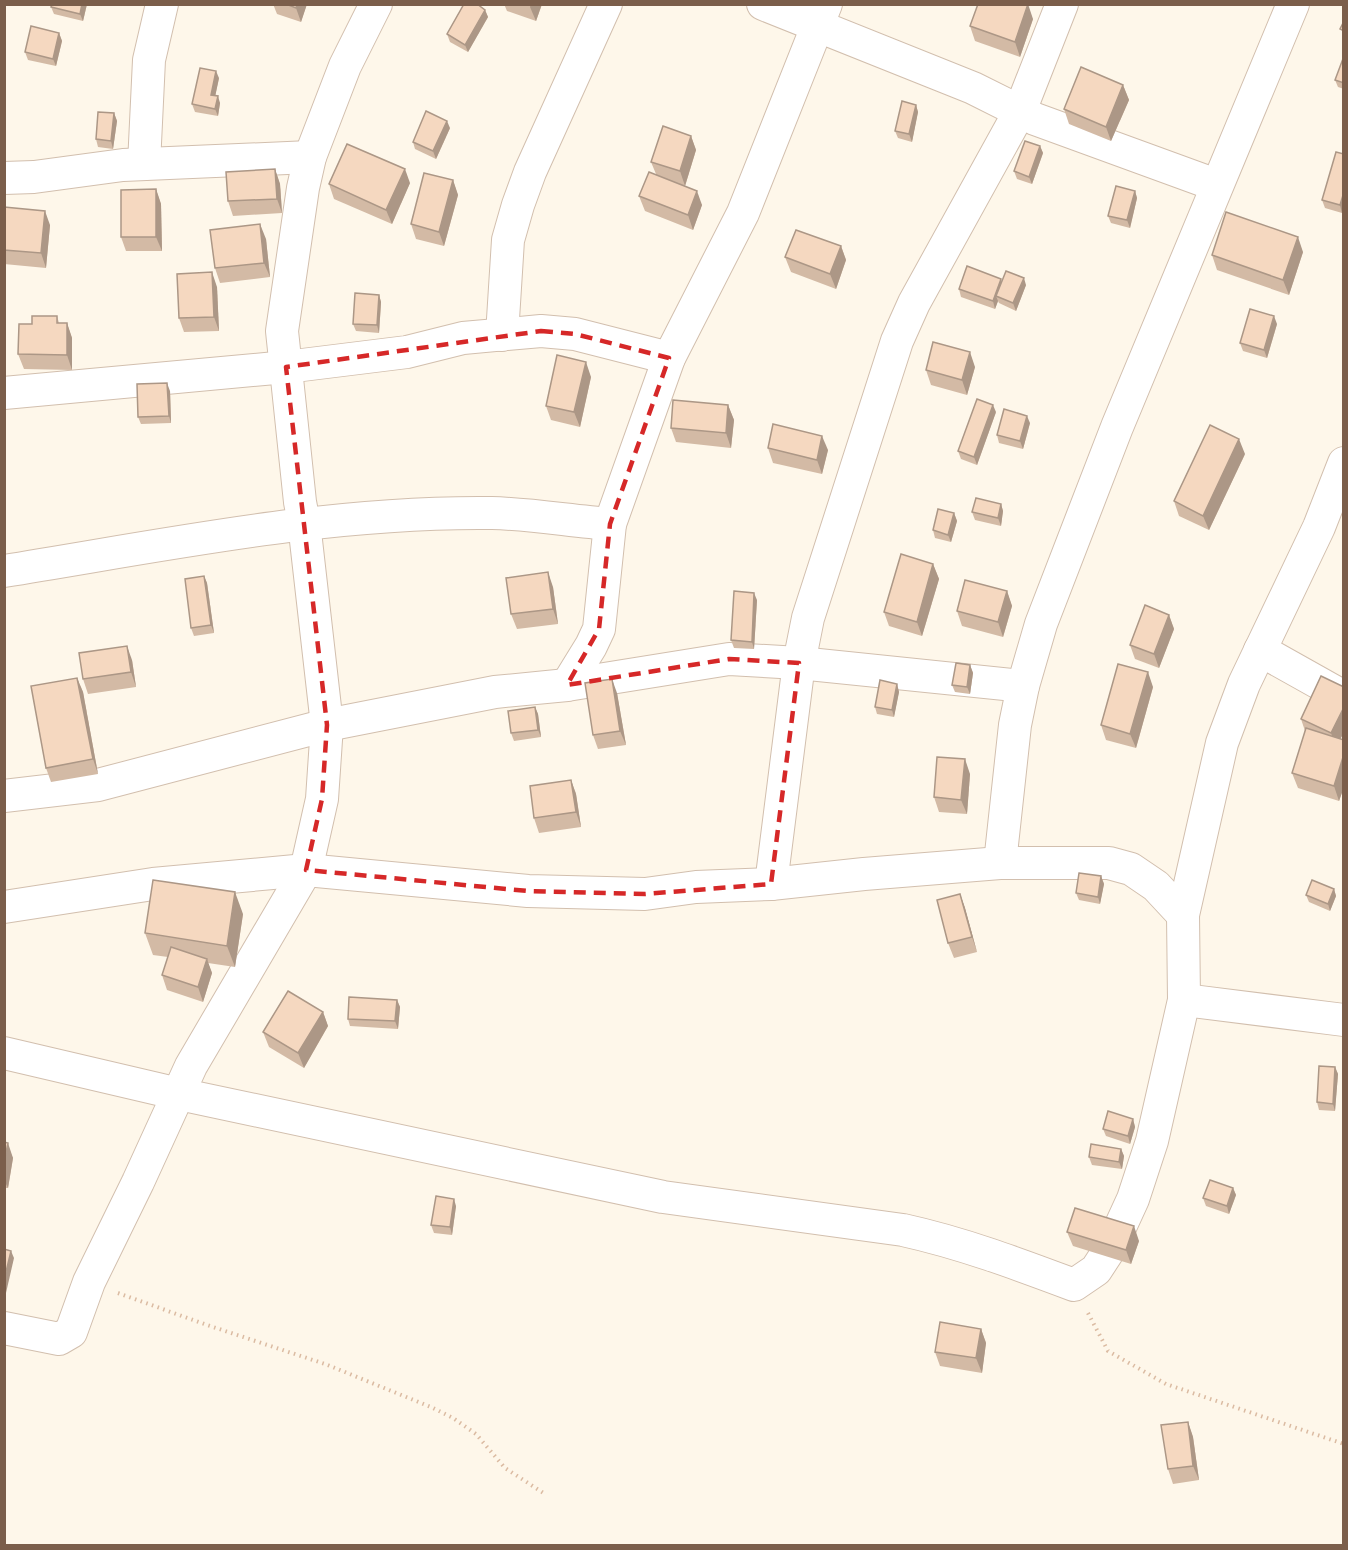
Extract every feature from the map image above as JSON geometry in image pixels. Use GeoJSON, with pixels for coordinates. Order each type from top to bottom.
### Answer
{"type":"FeatureCollection","features":[{"type":"Feature","properties":{"kind":"street"},"geometry":{"type":"LineString","coordinates":[[144,164],[149,60],[162,4]]}},
{"type":"Feature","properties":{"kind":"street"},"geometry":{"type":"LineString","coordinates":[[4,1328],[59,1339],[71,1332],[89,1282],[191,1066],[306,870],[322,799],[327,725],[282,331],[303,188],[310,157],[345,66],[376,4]]}},
{"type":"Feature","properties":{"kind":"street"},"geometry":{"type":"LineString","coordinates":[[502,335],[508,240],[518,205],[530,172],[606,4]]}},
{"type":"Feature","properties":{"kind":"street"},"geometry":{"type":"LineString","coordinates":[[764,4],[821,16],[1020,111],[1089,140],[1216,186]]}},
{"type":"Feature","properties":{"kind":"street"},"geometry":{"type":"LineString","coordinates":[[771,884],[798,663],[808,618],[897,341],[914,303],[1020,111],[1062,4]]}},
{"type":"Feature","properties":{"kind":"street"},"geometry":{"type":"LineString","coordinates":[[1000,864],[1016,726],[1023,686],[1041,624],[1083,512],[1293,4]]}},
{"type":"Feature","properties":{"kind":"street"},"geometry":{"type":"LineString","coordinates":[[567,686],[599,629],[610,524],[669,358],[743,213],[821,16]]}},
{"type":"Feature","properties":{"kind":"street"},"geometry":{"type":"LineString","coordinates":[[4,178],[34,177],[123,165],[310,157]]}},
{"type":"Feature","properties":{"kind":"street"},"geometry":{"type":"LineString","coordinates":[[4,393],[286,367],[407,352],[464,338],[541,331],[575,334],[669,358]]}},
{"type":"Feature","properties":{"kind":"street"},"geometry":{"type":"LineString","coordinates":[[4,1053],[179,1094],[663,1197],[903,1230],[936,1237],[1074,1285],[1096,1270],[1111,1247],[1133,1199],[1152,1141],[1184,1000],[1183,915],[1222,743],[1244,684],[1319,527],[1344,463]]}},
{"type":"Feature","properties":{"kind":"street"},"geometry":{"type":"LineString","coordinates":[[4,571],[304,523],[440,514],[494,513],[610,524]]}},
{"type":"Feature","properties":{"kind":"street"},"geometry":{"type":"LineString","coordinates":[[1260,650],[1344,697]]}},
{"type":"Feature","properties":{"kind":"street"},"geometry":{"type":"LineString","coordinates":[[4,796],[98,785],[327,725],[495,692],[567,686],[729,659],[798,663],[1023,686]]}},
{"type":"Feature","properties":{"kind":"street"},"geometry":{"type":"LineString","coordinates":[[4,907],[153,884],[306,870],[528,891],[645,894],[696,887],[771,884],[864,874],[1000,864],[1109,863],[1131,869],[1156,886],[1183,915]]}},
{"type":"Feature","properties":{"kind":"street"},"geometry":{"type":"LineString","coordinates":[[1184,1000],[1344,1020]]}},
{"type":"Feature","properties":{"kind":"path"},"geometry":{"type":"LineString","coordinates":[[89,1282],[207,1325],[325,1364],[430,1407],[453,1418],[476,1434],[505,1468],[545,1494]]}},
{"type":"Feature","properties":{"kind":"path"},"geometry":{"type":"LineString","coordinates":[[1074,1285],[1108,1350],[1127,1362],[1166,1384],[1344,1444]]}},
{"type":"Feature","properties":{"kind":"highlighted area"},"geometry":{"type":"Polygon","coordinates":[[[541,331],[575,334],[669,358],[610,524],[599,629],[567,685],[729,659],[799,663],[771,884],[645,894],[528,891],[306,870],[322,799],[327,725],[286,367],[541,331]]]}},
{"type":"Feature","properties":{"kind":"building"},"geometry":{"type":"Polygon","coordinates":[[[52,4],[82,4],[80,14],[51,7],[52,4]]]}},
{"type":"Feature","properties":{"kind":"building"},"geometry":{"type":"Polygon","coordinates":[[[464,4],[477,4],[485,10],[465,45],[447,34],[464,4]]]}},
{"type":"Feature","properties":{"kind":"building"},"geometry":{"type":"Polygon","coordinates":[[[978,4],[1028,4],[1015,42],[970,26],[978,4]]]}},
{"type":"Feature","properties":{"kind":"building"},"geometry":{"type":"Polygon","coordinates":[[[31,26],[59,33],[53,59],[25,52],[31,26]]]}},
{"type":"Feature","properties":{"kind":"building"},"geometry":{"type":"Polygon","coordinates":[[[1344,56],[1344,83],[1335,80],[1344,56]]]}},
{"type":"Feature","properties":{"kind":"building"},"geometry":{"type":"Polygon","coordinates":[[[1081,67],[1123,85],[1106,127],[1064,109],[1081,67]]]}},
{"type":"Feature","properties":{"kind":"building"},"geometry":{"type":"Polygon","coordinates":[[[200,68],[216,71],[211,95],[218,96],[215,109],[192,104],[200,68]]]}},
{"type":"Feature","properties":{"kind":"building"},"geometry":{"type":"Polygon","coordinates":[[[902,101],[916,105],[909,134],[895,131],[902,101]]]}},
{"type":"Feature","properties":{"kind":"building"},"geometry":{"type":"Polygon","coordinates":[[[426,111],[447,121],[433,151],[413,142],[426,111]]]}},
{"type":"Feature","properties":{"kind":"building"},"geometry":{"type":"Polygon","coordinates":[[[98,112],[114,113],[111,141],[96,139],[98,112]]]}},
{"type":"Feature","properties":{"kind":"building"},"geometry":{"type":"Polygon","coordinates":[[[663,126],[691,136],[680,171],[651,162],[663,126]]]}},
{"type":"Feature","properties":{"kind":"building"},"geometry":{"type":"Polygon","coordinates":[[[1025,141],[1040,146],[1029,177],[1014,171],[1025,141]]]}},
{"type":"Feature","properties":{"kind":"building"},"geometry":{"type":"Polygon","coordinates":[[[347,144],[405,169],[386,210],[329,184],[347,144]]]}},
{"type":"Feature","properties":{"kind":"building"},"geometry":{"type":"Polygon","coordinates":[[[1336,152],[1344,154],[1344,192],[1340,205],[1322,200],[1336,152]]]}},
{"type":"Feature","properties":{"kind":"building"},"geometry":{"type":"Polygon","coordinates":[[[275,169],[277,199],[228,201],[226,172],[275,169]]]}},
{"type":"Feature","properties":{"kind":"building"},"geometry":{"type":"Polygon","coordinates":[[[649,172],[697,191],[688,215],[639,196],[649,172]]]}},
{"type":"Feature","properties":{"kind":"building"},"geometry":{"type":"Polygon","coordinates":[[[424,173],[453,180],[439,232],[411,224],[424,173]]]}},
{"type":"Feature","properties":{"kind":"building"},"geometry":{"type":"Polygon","coordinates":[[[1116,186],[1135,191],[1127,220],[1108,216],[1116,186]]]}},
{"type":"Feature","properties":{"kind":"building"},"geometry":{"type":"Polygon","coordinates":[[[156,189],[156,237],[121,237],[121,190],[156,189]]]}},
{"type":"Feature","properties":{"kind":"building"},"geometry":{"type":"Polygon","coordinates":[[[4,207],[45,211],[41,253],[4,250],[4,207]]]}},
{"type":"Feature","properties":{"kind":"building"},"geometry":{"type":"Polygon","coordinates":[[[1226,212],[1298,237],[1283,280],[1212,255],[1226,212]]]}},
{"type":"Feature","properties":{"kind":"building"},"geometry":{"type":"Polygon","coordinates":[[[260,224],[264,263],[215,268],[210,230],[260,224]]]}},
{"type":"Feature","properties":{"kind":"building"},"geometry":{"type":"Polygon","coordinates":[[[796,230],[841,246],[830,274],[785,257],[796,230]]]}},
{"type":"Feature","properties":{"kind":"building"},"geometry":{"type":"Polygon","coordinates":[[[967,266],[1001,279],[993,301],[959,289],[967,266]]]}},
{"type":"Feature","properties":{"kind":"building"},"geometry":{"type":"Polygon","coordinates":[[[1006,271],[1024,278],[1013,303],[996,296],[1006,271]]]}},
{"type":"Feature","properties":{"kind":"building"},"geometry":{"type":"Polygon","coordinates":[[[212,272],[214,317],[179,318],[177,274],[212,272]]]}},
{"type":"Feature","properties":{"kind":"building"},"geometry":{"type":"Polygon","coordinates":[[[355,293],[379,295],[377,325],[353,324],[355,293]]]}},
{"type":"Feature","properties":{"kind":"building"},"geometry":{"type":"Polygon","coordinates":[[[1250,309],[1274,316],[1264,350],[1240,343],[1250,309]]]}},
{"type":"Feature","properties":{"kind":"building"},"geometry":{"type":"Polygon","coordinates":[[[32,316],[57,316],[57,323],[67,323],[67,355],[18,354],[19,324],[32,324],[32,316]]]}},
{"type":"Feature","properties":{"kind":"building"},"geometry":{"type":"Polygon","coordinates":[[[933,342],[970,352],[962,380],[926,370],[933,342]]]}},
{"type":"Feature","properties":{"kind":"building"},"geometry":{"type":"Polygon","coordinates":[[[557,355],[586,362],[574,412],[546,406],[557,355]]]}},
{"type":"Feature","properties":{"kind":"building"},"geometry":{"type":"Polygon","coordinates":[[[167,383],[169,416],[138,417],[137,384],[167,383]]]}},
{"type":"Feature","properties":{"kind":"building"},"geometry":{"type":"Polygon","coordinates":[[[977,399],[993,405],[974,457],[958,451],[977,399]]]}},
{"type":"Feature","properties":{"kind":"building"},"geometry":{"type":"Polygon","coordinates":[[[673,400],[728,405],[726,433],[671,428],[673,400]]]}},
{"type":"Feature","properties":{"kind":"building"},"geometry":{"type":"Polygon","coordinates":[[[1004,409],[1027,416],[1020,441],[997,435],[1004,409]]]}},
{"type":"Feature","properties":{"kind":"building"},"geometry":{"type":"Polygon","coordinates":[[[773,424],[822,436],[817,460],[768,448],[773,424]]]}},
{"type":"Feature","properties":{"kind":"building"},"geometry":{"type":"Polygon","coordinates":[[[1210,425],[1239,439],[1203,516],[1174,501],[1210,425]]]}},
{"type":"Feature","properties":{"kind":"building"},"geometry":{"type":"Polygon","coordinates":[[[976,498],[1001,504],[998,518],[972,512],[976,498]]]}},
{"type":"Feature","properties":{"kind":"building"},"geometry":{"type":"Polygon","coordinates":[[[938,509],[954,513],[948,535],[933,530],[938,509]]]}},
{"type":"Feature","properties":{"kind":"building"},"geometry":{"type":"Polygon","coordinates":[[[901,554],[933,564],[917,622],[884,612],[901,554]]]}},
{"type":"Feature","properties":{"kind":"building"},"geometry":{"type":"Polygon","coordinates":[[[548,572],[553,609],[511,614],[506,578],[548,572]]]}},
{"type":"Feature","properties":{"kind":"building"},"geometry":{"type":"Polygon","coordinates":[[[204,576],[211,625],[191,628],[185,579],[204,576]]]}},
{"type":"Feature","properties":{"kind":"building"},"geometry":{"type":"Polygon","coordinates":[[[965,580],[1007,591],[998,622],[957,611],[965,580]]]}},
{"type":"Feature","properties":{"kind":"building"},"geometry":{"type":"Polygon","coordinates":[[[734,591],[754,593],[752,642],[731,640],[734,591]]]}},
{"type":"Feature","properties":{"kind":"building"},"geometry":{"type":"Polygon","coordinates":[[[1145,605],[1169,615],[1154,654],[1130,645],[1145,605]]]}},
{"type":"Feature","properties":{"kind":"building"},"geometry":{"type":"Polygon","coordinates":[[[127,646],[131,672],[83,679],[79,653],[127,646]]]}},
{"type":"Feature","properties":{"kind":"building"},"geometry":{"type":"Polygon","coordinates":[[[956,663],[970,665],[967,687],[952,685],[956,663]]]}},
{"type":"Feature","properties":{"kind":"building"},"geometry":{"type":"Polygon","coordinates":[[[1118,664],[1148,672],[1130,734],[1101,725],[1118,664]]]}},
{"type":"Feature","properties":{"kind":"building"},"geometry":{"type":"Polygon","coordinates":[[[1321,676],[1344,687],[1344,707],[1331,733],[1301,719],[1321,676]]]}},
{"type":"Feature","properties":{"kind":"building"},"geometry":{"type":"Polygon","coordinates":[[[77,678],[93,759],[46,768],[31,686],[77,678]]]}},
{"type":"Feature","properties":{"kind":"building"},"geometry":{"type":"Polygon","coordinates":[[[612,679],[620,731],[593,735],[585,683],[612,679]]]}},
{"type":"Feature","properties":{"kind":"building"},"geometry":{"type":"Polygon","coordinates":[[[880,680],[897,684],[892,710],[875,707],[880,680]]]}},
{"type":"Feature","properties":{"kind":"building"},"geometry":{"type":"Polygon","coordinates":[[[535,707],[538,730],[511,733],[508,711],[535,707]]]}},
{"type":"Feature","properties":{"kind":"building"},"geometry":{"type":"Polygon","coordinates":[[[1306,728],[1344,740],[1344,754],[1334,786],[1292,773],[1306,728]]]}},
{"type":"Feature","properties":{"kind":"building"},"geometry":{"type":"Polygon","coordinates":[[[937,757],[965,759],[961,800],[934,797],[937,757]]]}},
{"type":"Feature","properties":{"kind":"building"},"geometry":{"type":"Polygon","coordinates":[[[571,780],[576,812],[534,818],[530,786],[571,780]]]}},
{"type":"Feature","properties":{"kind":"building"},"geometry":{"type":"Polygon","coordinates":[[[1079,873],[1101,876],[1098,897],[1076,893],[1079,873]]]}},
{"type":"Feature","properties":{"kind":"building"},"geometry":{"type":"Polygon","coordinates":[[[153,880],[235,892],[227,946],[145,933],[153,880]]]}},
{"type":"Feature","properties":{"kind":"building"},"geometry":{"type":"Polygon","coordinates":[[[1312,880],[1334,889],[1328,904],[1306,895],[1312,880]]]}},
{"type":"Feature","properties":{"kind":"building"},"geometry":{"type":"Polygon","coordinates":[[[960,894],[972,937],[948,943],[937,900],[960,894]]]}},
{"type":"Feature","properties":{"kind":"building"},"geometry":{"type":"Polygon","coordinates":[[[171,947],[207,959],[198,987],[162,975],[171,947]]]}},
{"type":"Feature","properties":{"kind":"building"},"geometry":{"type":"Polygon","coordinates":[[[288,991],[323,1012],[298,1053],[263,1032],[288,991]]]}},
{"type":"Feature","properties":{"kind":"building"},"geometry":{"type":"Polygon","coordinates":[[[349,997],[397,1000],[395,1021],[348,1019],[349,997]]]}},
{"type":"Feature","properties":{"kind":"building"},"geometry":{"type":"Polygon","coordinates":[[[1319,1066],[1335,1067],[1333,1104],[1317,1102],[1319,1066]]]}},
{"type":"Feature","properties":{"kind":"building"},"geometry":{"type":"Polygon","coordinates":[[[1108,1111],[1133,1119],[1128,1136],[1103,1129],[1108,1111]]]}},
{"type":"Feature","properties":{"kind":"building"},"geometry":{"type":"Polygon","coordinates":[[[4,1142],[8,1143],[4,1162],[4,1142]]]}},
{"type":"Feature","properties":{"kind":"building"},"geometry":{"type":"Polygon","coordinates":[[[1091,1144],[1121,1149],[1119,1162],[1089,1157],[1091,1144]]]}},
{"type":"Feature","properties":{"kind":"building"},"geometry":{"type":"Polygon","coordinates":[[[1210,1180],[1233,1188],[1227,1206],[1203,1198],[1210,1180]]]}},
{"type":"Feature","properties":{"kind":"building"},"geometry":{"type":"Polygon","coordinates":[[[436,1196],[454,1199],[450,1227],[431,1225],[436,1196]]]}},
{"type":"Feature","properties":{"kind":"building"},"geometry":{"type":"Polygon","coordinates":[[[1075,1208],[1134,1226],[1126,1250],[1067,1232],[1075,1208]]]}},
{"type":"Feature","properties":{"kind":"building"},"geometry":{"type":"Polygon","coordinates":[[[4,1249],[11,1251],[4,1280],[4,1249]]]}},
{"type":"Feature","properties":{"kind":"building"},"geometry":{"type":"Polygon","coordinates":[[[940,1322],[981,1329],[976,1358],[935,1352],[940,1322]]]}},
{"type":"Feature","properties":{"kind":"building"},"geometry":{"type":"Polygon","coordinates":[[[1188,1422],[1193,1466],[1168,1469],[1161,1425],[1188,1422]]]}}]}
